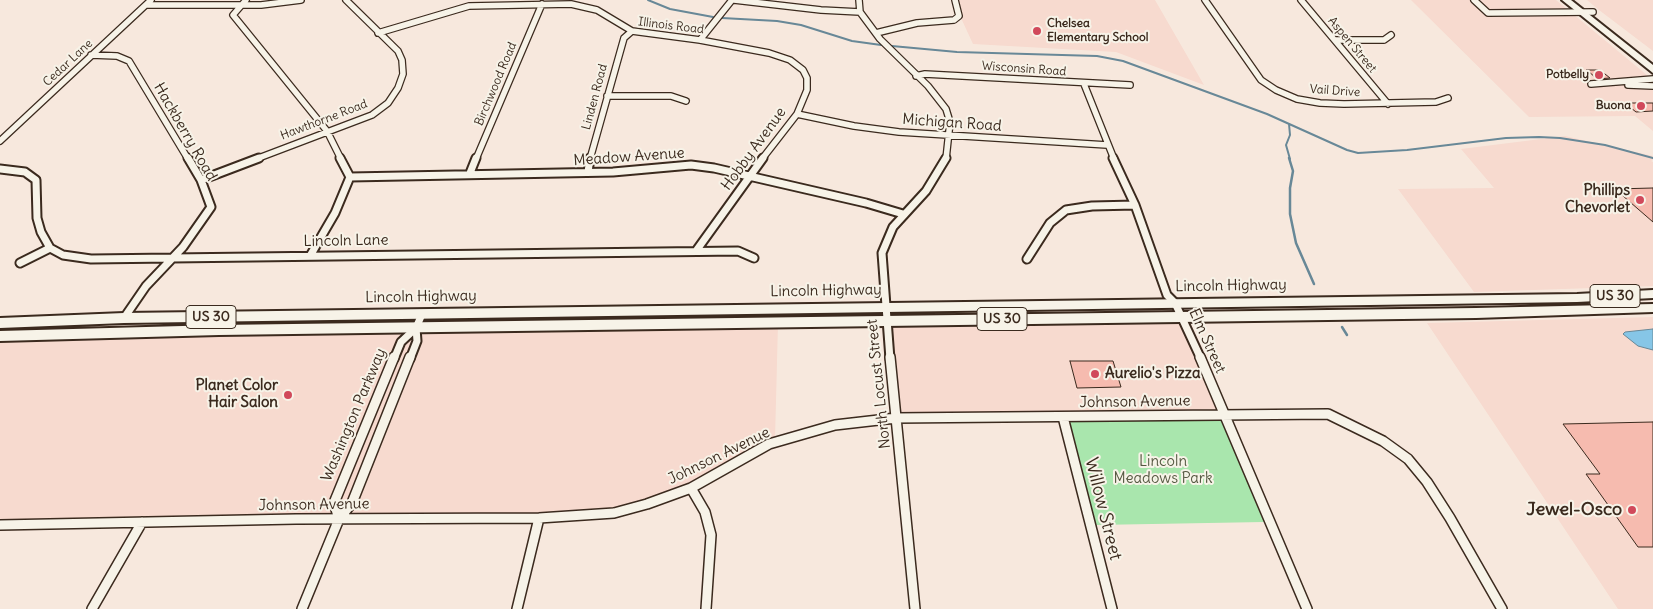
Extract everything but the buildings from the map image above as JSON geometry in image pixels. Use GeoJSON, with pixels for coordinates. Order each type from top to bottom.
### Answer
{"type":"FeatureCollection","features":[{"type":"Feature","properties":{"kind":"main road"},"geometry":{"type":"LineString","coordinates":[[1566,0],[1653,70]]}},
{"type":"Feature","properties":{"kind":"main road"},"geometry":{"type":"LineString","coordinates":[[1578,0],[1653,59]]}},
{"type":"Feature","properties":{"kind":"main road","name":"Lincoln Highway"},"geometry":{"type":"LineString","coordinates":[[0,323],[124,318],[1577,298],[1653,294]]}},
{"type":"Feature","properties":{"kind":"main road","name":"Lincoln Highway"},"geometry":{"type":"LineString","coordinates":[[0,336],[91,332],[1182,317],[1653,308]]}},
{"type":"Feature","properties":{"kind":"street","name":"Cedar Lane"},"geometry":{"type":"LineString","coordinates":[[0,141],[151,0]]}},
{"type":"Feature","properties":{"kind":"street"},"geometry":{"type":"LineString","coordinates":[[146,5],[282,4],[301,0]]}},
{"type":"Feature","properties":{"kind":"street","name":"Hawthorne Road"},"geometry":{"type":"LineString","coordinates":[[201,180],[372,115],[388,103],[398,88],[403,74],[402,60],[398,51],[346,0]]}},
{"type":"Feature","properties":{"kind":"street"},"geometry":{"type":"LineString","coordinates":[[700,40],[733,0],[821,10],[860,12],[859,0]]}},
{"type":"Feature","properties":{"kind":"street"},"geometry":{"type":"LineString","coordinates":[[876,33],[917,23],[954,20],[959,16],[955,0]]}},
{"type":"Feature","properties":{"kind":"street","name":"Vail Drive"},"geometry":{"type":"LineString","coordinates":[[1205,0],[1256,74],[1269,86],[1297,99],[1320,103],[1388,104],[1436,102],[1448,98]]}},
{"type":"Feature","properties":{"kind":"street","name":"Aspen Street"},"geometry":{"type":"LineString","coordinates":[[1301,0],[1388,104]]}},
{"type":"Feature","properties":{"kind":"street"},"geometry":{"type":"LineString","coordinates":[[1474,0],[1488,13],[1593,12]]}},
{"type":"Feature","properties":{"kind":"street"},"geometry":{"type":"LineString","coordinates":[[244,3],[233,15],[327,131],[349,171],[350,177],[335,213],[310,256]]}},
{"type":"Feature","properties":{"kind":"street","name":"Illinois Road"},"geometry":{"type":"LineString","coordinates":[[378,33],[469,6],[496,4],[585,6],[597,10],[632,32],[700,40],[769,52],[790,60]]}},
{"type":"Feature","properties":{"kind":"street","name":"Birchwood Road"},"geometry":{"type":"LineString","coordinates":[[470,174],[542,4]]}},
{"type":"Feature","properties":{"kind":"street","name":"North Locust Street"},"geometry":{"type":"LineString","coordinates":[[860,12],[876,33],[916,76],[928,86],[946,109],[950,122],[947,154],[942,166],[926,191],[903,214],[888,235],[882,253],[886,320],[915,609]]}},
{"type":"Feature","properties":{"kind":"street","name":"Linden Road"},"geometry":{"type":"LineString","coordinates":[[588,172],[588,165],[624,38],[632,32]]}},
{"type":"Feature","properties":{"kind":"street"},"geometry":{"type":"LineString","coordinates":[[1335,40],[1384,40],[1391,34]]}},
{"type":"Feature","properties":{"kind":"street","name":"Hackberry Road"},"geometry":{"type":"LineString","coordinates":[[91,55],[116,56],[129,61],[201,180],[211,207],[175,256],[146,286],[124,318]]}},
{"type":"Feature","properties":{"kind":"street","name":"Hobby Avenue"},"geometry":{"type":"LineString","coordinates":[[696,251],[749,176],[797,114],[807,90],[807,78],[803,70],[790,60]]}},
{"type":"Feature","properties":{"kind":"street","name":"Wisconsin Road"},"geometry":{"type":"LineString","coordinates":[[916,76],[931,74],[1084,84],[1130,85]]}},
{"type":"Feature","properties":{"kind":"street"},"geometry":{"type":"LineString","coordinates":[[1653,79],[1591,84],[1653,86]]}},
{"type":"Feature","properties":{"kind":"street","name":"Elm Street"},"geometry":{"type":"LineString","coordinates":[[1084,84],[1107,145],[1135,205],[1167,296],[1174,303],[1192,338],[1223,415],[1307,609]]}},
{"type":"Feature","properties":{"kind":"street"},"geometry":{"type":"LineString","coordinates":[[607,96],[671,96],[686,102]]}},
{"type":"Feature","properties":{"kind":"street","name":"Michigan Road"},"geometry":{"type":"LineString","coordinates":[[797,114],[868,128],[1107,145]]}},
{"type":"Feature","properties":{"kind":"street","name":"Meadow Avenue"},"geometry":{"type":"LineString","coordinates":[[350,177],[588,172],[691,165],[714,168],[866,203],[903,214]]}},
{"type":"Feature","properties":{"kind":"street"},"geometry":{"type":"LineString","coordinates":[[0,169],[25,172],[36,180],[37,218],[41,232],[50,248],[20,263]]}},
{"type":"Feature","properties":{"kind":"street"},"geometry":{"type":"LineString","coordinates":[[1027,259],[1050,223],[1066,210],[1092,206],[1135,205]]}},
{"type":"Feature","properties":{"kind":"street","name":"Lincoln Lane"},"geometry":{"type":"LineString","coordinates":[[50,248],[63,255],[91,260],[175,256],[696,251],[738,251],[754,258]]}},
{"type":"Feature","properties":{"kind":"street","name":"Washington Parkway"},"geometry":{"type":"LineString","coordinates":[[339,519],[334,503],[356,447],[401,342],[416,328],[422,314]]}},
{"type":"Feature","properties":{"kind":"street","name":"Washington Parkway"},"geometry":{"type":"LineString","coordinates":[[302,609],[339,519],[352,503],[417,341],[416,328]]}},
{"type":"Feature","properties":{"kind":"street","name":"Johnson Avenue"},"geometry":{"type":"LineString","coordinates":[[0,525],[339,519],[539,518],[614,513],[648,504],[691,488],[769,444],[835,425],[896,418],[1328,414],[1383,441],[1408,459],[1427,482],[1450,518],[1502,609]]}},
{"type":"Feature","properties":{"kind":"street","name":"Willow Street"},"geometry":{"type":"LineString","coordinates":[[1063,417],[1112,609]]}},
{"type":"Feature","properties":{"kind":"street"},"geometry":{"type":"LineString","coordinates":[[691,488],[706,512],[711,535],[706,609]]}},
{"type":"Feature","properties":{"kind":"street"},"geometry":{"type":"LineString","coordinates":[[517,609],[539,518]]}},
{"type":"Feature","properties":{"kind":"street"},"geometry":{"type":"LineString","coordinates":[[92,609],[142,522]]}},
{"type":"Feature","properties":{"kind":"shaded area"},"geometry":{"type":"Polygon","coordinates":[[[957,0],[1155,0],[1204,85],[1116,52],[973,44],[961,18],[957,0]]]}},
{"type":"Feature","properties":{"kind":"shaded area"},"geometry":{"type":"Polygon","coordinates":[[[1411,0],[1556,0],[1653,80],[1653,131],[1635,116],[1529,117],[1411,0]]]}},
{"type":"Feature","properties":{"kind":"shaded area"},"geometry":{"type":"Polygon","coordinates":[[[1587,0],[1653,0],[1653,51],[1599,10],[1587,0]]]}},
{"type":"Feature","properties":{"kind":"shaded area"},"geometry":{"type":"Polygon","coordinates":[[[1565,136],[1653,156],[1651,161],[1653,162],[1653,286],[1474,292],[1398,189],[1494,188],[1461,149],[1565,136]]]}},
{"type":"Feature","properties":{"kind":"shaded area"},"geometry":{"type":"Polygon","coordinates":[[[1653,317],[1653,609],[1618,609],[1427,323],[1653,317]]]}},
{"type":"Feature","properties":{"kind":"shaded area"},"geometry":{"type":"Polygon","coordinates":[[[1179,319],[1219,412],[899,416],[890,323],[1179,319]]]}},
{"type":"Feature","properties":{"kind":"shaded area"},"geometry":{"type":"Polygon","coordinates":[[[778,324],[775,439],[691,486],[613,509],[533,514],[0,527],[0,339],[778,324]]]}},
{"type":"Feature","properties":{"kind":"green space","name":"Lincoln Meadows Park"},"geometry":{"type":"Polygon","coordinates":[[[1222,418],[1264,522],[1096,525],[1069,420],[1222,418]]]}},
{"type":"Feature","properties":{"kind":"water"},"geometry":{"type":"Polygon","coordinates":[[[1653,329],[1653,350],[1638,346],[1623,334],[1625,332],[1653,329]]]}},
{"type":"Feature","properties":{"kind":"waterway"},"geometry":{"type":"LineString","coordinates":[[648,0],[670,9],[713,17]]}},
{"type":"Feature","properties":{"kind":"waterway"},"geometry":{"type":"LineString","coordinates":[[722,18],[777,21],[801,25],[852,41],[881,45]]}},
{"type":"Feature","properties":{"kind":"waterway"},"geometry":{"type":"LineString","coordinates":[[892,46],[957,52],[1097,56],[1123,61],[1267,114],[1347,150],[1358,153],[1407,150],[1506,138],[1539,137],[1560,138],[1605,145],[1653,158]]}},
{"type":"Feature","properties":{"kind":"waterway"},"geometry":{"type":"LineString","coordinates":[[1289,124],[1290,135],[1286,145],[1290,159]]}},
{"type":"Feature","properties":{"kind":"waterway"},"geometry":{"type":"LineString","coordinates":[[1289,158],[1293,171],[1290,188],[1290,214],[1296,243],[1314,284]]}},
{"type":"Feature","properties":{"kind":"waterway"},"geometry":{"type":"LineString","coordinates":[[1342,327],[1347,335]]}},
{"type":"Feature","properties":{"kind":"place","name":"Chelsea Elementary School"},"geometry":{"type":"Point","coordinates":[1037,31]}},
{"type":"Feature","properties":{"kind":"place","name":"Potbelly"},"geometry":{"type":"Point","coordinates":[1599,75]}},
{"type":"Feature","properties":{"kind":"place","name":"Buona"},"geometry":{"type":"Point","coordinates":[1641,106]}},
{"type":"Feature","properties":{"kind":"place","name":"Phillips Chevorlet"},"geometry":{"type":"Point","coordinates":[1640,200]}},
{"type":"Feature","properties":{"kind":"place","name":"Aurelio's Pizza"},"geometry":{"type":"Point","coordinates":[1095,374]}},
{"type":"Feature","properties":{"kind":"place","name":"Planet Color Hair Salon"},"geometry":{"type":"Point","coordinates":[288,395]}},
{"type":"Feature","properties":{"kind":"place","name":"Jewel-Osco"},"geometry":{"type":"Point","coordinates":[1632,510]}}]}
